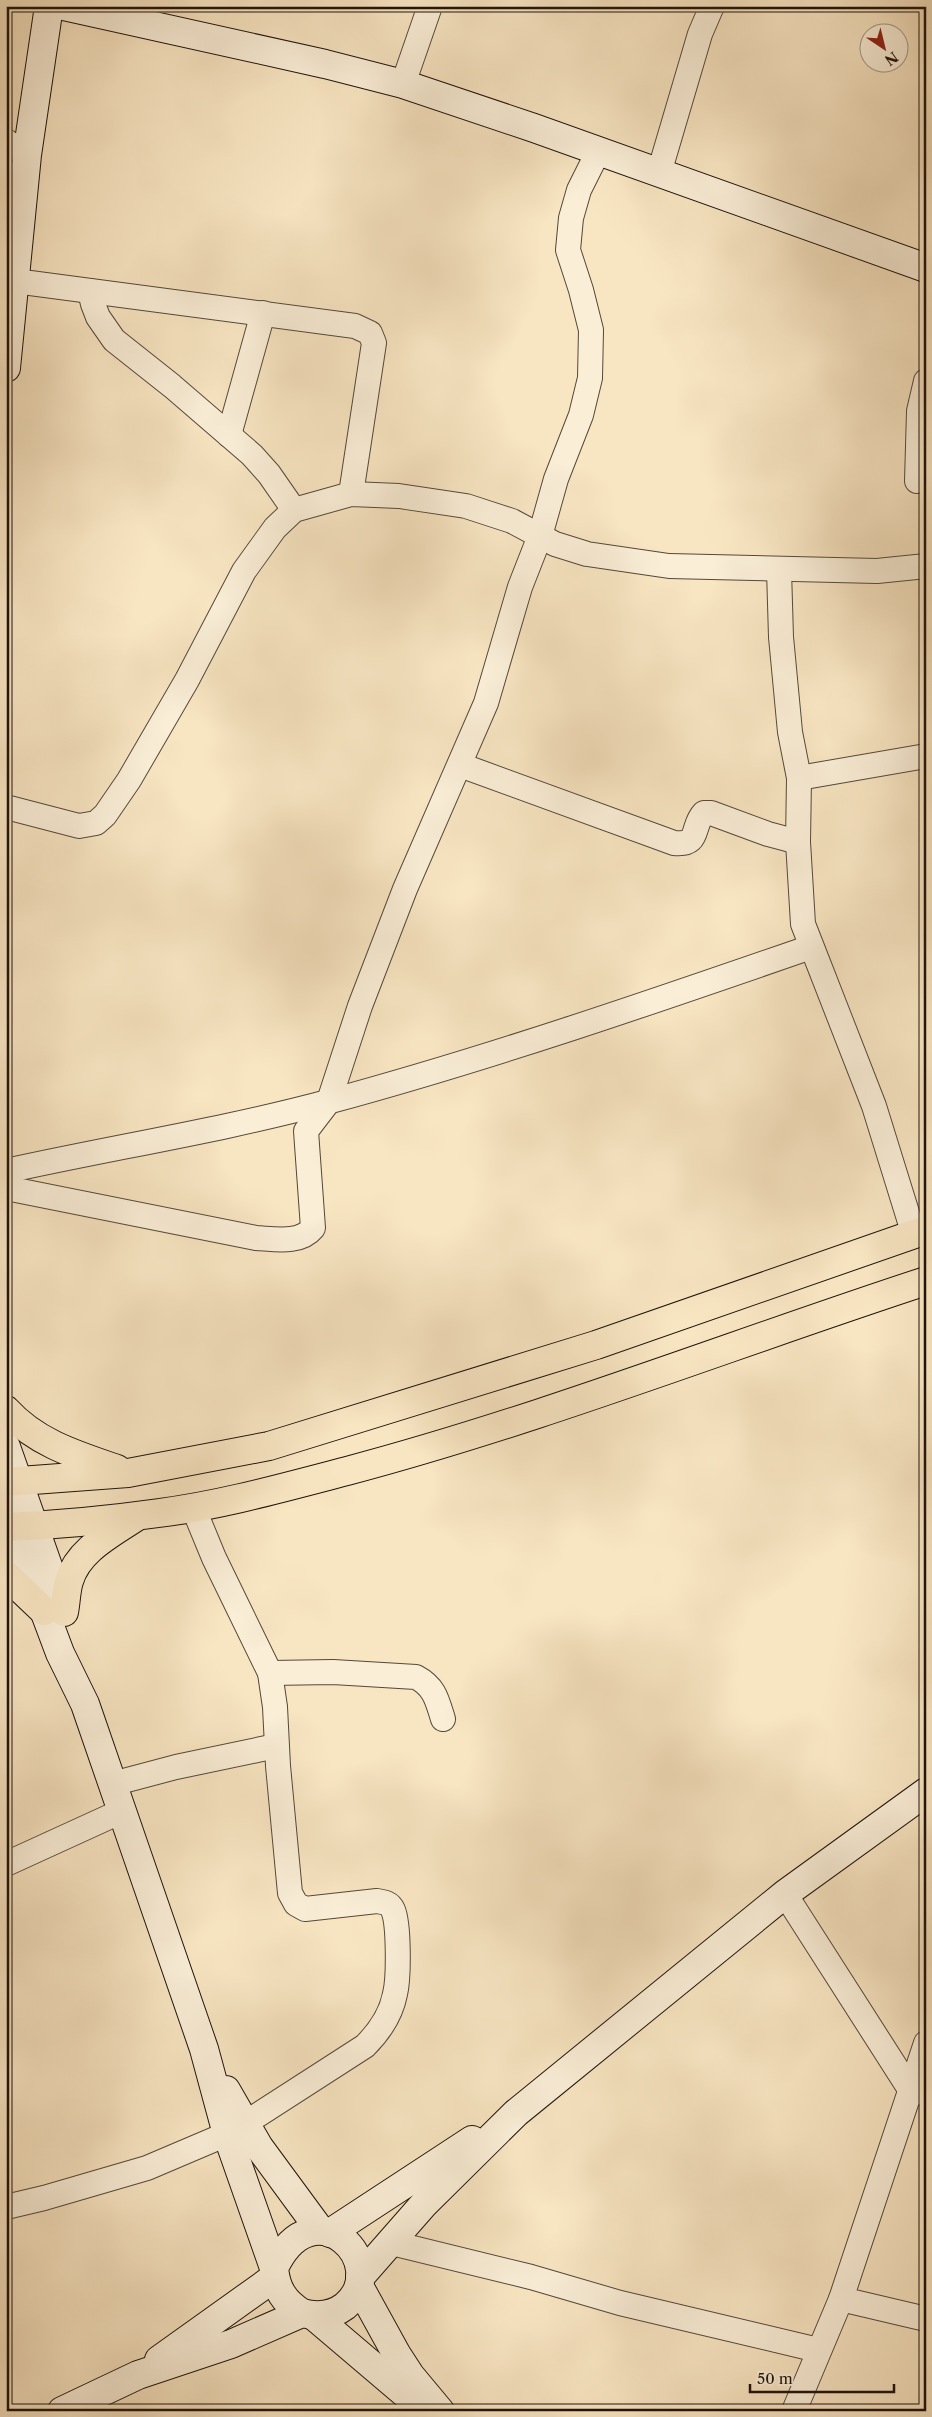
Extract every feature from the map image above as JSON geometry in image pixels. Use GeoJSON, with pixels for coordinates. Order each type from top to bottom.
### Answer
{"type":"FeatureCollection","features":[{"type":"Feature","properties":{"kind":"main road"},"geometry":{"type":"LineString","coordinates":[[12,1482],[128,1473],[269,1446],[596,1345],[920,1233]]}},
{"type":"Feature","properties":{"kind":"main road"},"geometry":{"type":"LineString","coordinates":[[15,1522],[138,1515],[193,1508],[293,1485],[433,1448],[642,1379],[926,1281]]}},
{"type":"Feature","properties":{"kind":"main road"},"geometry":{"type":"LineString","coordinates":[[6,1410],[35,1435],[63,1451],[128,1473]]}},
{"type":"Feature","properties":{"kind":"main road"},"geometry":{"type":"LineString","coordinates":[[6,1575],[54,1612],[76,1566],[90,1548],[138,1515]]}},
{"type":"Feature","properties":{"kind":"street"},"geometry":{"type":"LineString","coordinates":[[6,368],[16,148],[49,6]]}},
{"type":"Feature","properties":{"kind":"street"},"geometry":{"type":"LineString","coordinates":[[64,6],[326,64],[403,84],[534,128],[926,268]]}},
{"type":"Feature","properties":{"kind":"street"},"geometry":{"type":"LineString","coordinates":[[403,84],[430,6]]}},
{"type":"Feature","properties":{"kind":"street"},"geometry":{"type":"LineString","coordinates":[[659,173],[700,34],[712,6]]}},
{"type":"Feature","properties":{"kind":"street"},"geometry":{"type":"LineString","coordinates":[[6,1188],[256,1238],[282,1240],[302,1237],[312,1231],[314,1225],[308,1176],[306,1131],[329,1102],[360,1006],[394,916],[486,703],[509,622],[540,536],[556,479],[580,415],[590,378],[591,330],[568,250],[571,218],[579,190],[598,152]]}},
{"type":"Feature","properties":{"kind":"street"},"geometry":{"type":"LineString","coordinates":[[12,264],[90,291],[355,326],[370,333],[374,343],[351,494]]}},
{"type":"Feature","properties":{"kind":"street"},"geometry":{"type":"LineString","coordinates":[[90,291],[98,318],[114,340],[229,435],[262,466],[294,510]]}},
{"type":"Feature","properties":{"kind":"street"},"geometry":{"type":"LineString","coordinates":[[229,435],[263,313]]}},
{"type":"Feature","properties":{"kind":"street"},"geometry":{"type":"LineString","coordinates":[[917,481],[920,411],[926,381]]}},
{"type":"Feature","properties":{"kind":"street"},"geometry":{"type":"LineString","coordinates":[[6,806],[79,826],[89,826],[104,815],[129,780],[187,680],[244,571],[279,523],[294,510],[351,494],[399,496],[466,506],[512,521],[555,544],[586,554],[669,566],[877,571],[926,566]]}},
{"type":"Feature","properties":{"kind":"street"},"geometry":{"type":"LineString","coordinates":[[779,570],[781,637],[790,732],[799,778],[798,842],[803,924],[811,948],[838,1010],[920,1233]]}},
{"type":"Feature","properties":{"kind":"street"},"geometry":{"type":"LineString","coordinates":[[799,778],[926,756]]}},
{"type":"Feature","properties":{"kind":"street"},"geometry":{"type":"LineString","coordinates":[[460,765],[674,843],[682,844],[695,836],[699,818],[704,813],[711,813],[768,834],[798,842]]}},
{"type":"Feature","properties":{"kind":"street"},"geometry":{"type":"LineString","coordinates":[[6,1171],[136,1145],[329,1102],[523,1044],[811,948]]}},
{"type":"Feature","properties":{"kind":"street"},"geometry":{"type":"LineString","coordinates":[[6,1447],[12,1482],[15,1522],[54,1612],[60,1653],[85,1704],[204,2049],[236,2129],[281,2294],[289,2305],[308,2314],[425,2411]]}},
{"type":"Feature","properties":{"kind":"street"},"geometry":{"type":"LineString","coordinates":[[6,2207],[147,2168],[236,2129],[365,2046],[380,2031],[396,1993],[398,1927],[392,1908],[387,1903],[377,1901],[304,1909],[293,1900],[288,1874],[276,1746],[275,1707],[270,1673],[214,1558],[193,1508]]}},
{"type":"Feature","properties":{"kind":"street"},"geometry":{"type":"LineString","coordinates":[[270,1673],[333,1672],[416,1677],[426,1682],[435,1694],[443,1719]]}},
{"type":"Feature","properties":{"kind":"street"},"geometry":{"type":"LineString","coordinates":[[112,1784],[176,1767],[276,1746]]}},
{"type":"Feature","properties":{"kind":"street"},"geometry":{"type":"LineString","coordinates":[[62,2411],[138,2375],[231,2344],[308,2314],[327,2315],[339,2310],[350,2302],[360,2282],[424,2204],[516,2113],[785,1894],[926,1792]]}},
{"type":"Feature","properties":{"kind":"street"},"geometry":{"type":"LineString","coordinates":[[6,1864],[122,1811]]}},
{"type":"Feature","properties":{"kind":"street"},"geometry":{"type":"LineString","coordinates":[[785,1894],[918,2092]]}},
{"type":"Feature","properties":{"kind":"street"},"geometry":{"type":"LineString","coordinates":[[794,2411],[805,2389],[818,2350],[841,2299],[918,2092],[926,2043]]}},
{"type":"Feature","properties":{"kind":"street"},"geometry":{"type":"LineString","coordinates":[[138,2375],[245,2296],[274,2272],[289,2242],[302,2234],[325,2231],[516,2113]]}},
{"type":"Feature","properties":{"kind":"street"},"geometry":{"type":"LineString","coordinates":[[236,2129],[325,2231],[343,2239],[353,2250],[359,2263],[360,2282],[397,2355],[410,2375],[440,2411]]}},
{"type":"Feature","properties":{"kind":"street"},"geometry":{"type":"LineString","coordinates":[[392,2243],[531,2278],[620,2303],[818,2350]]}},
{"type":"Feature","properties":{"kind":"street"},"geometry":{"type":"LineString","coordinates":[[841,2299],[926,2319]]}}]}
